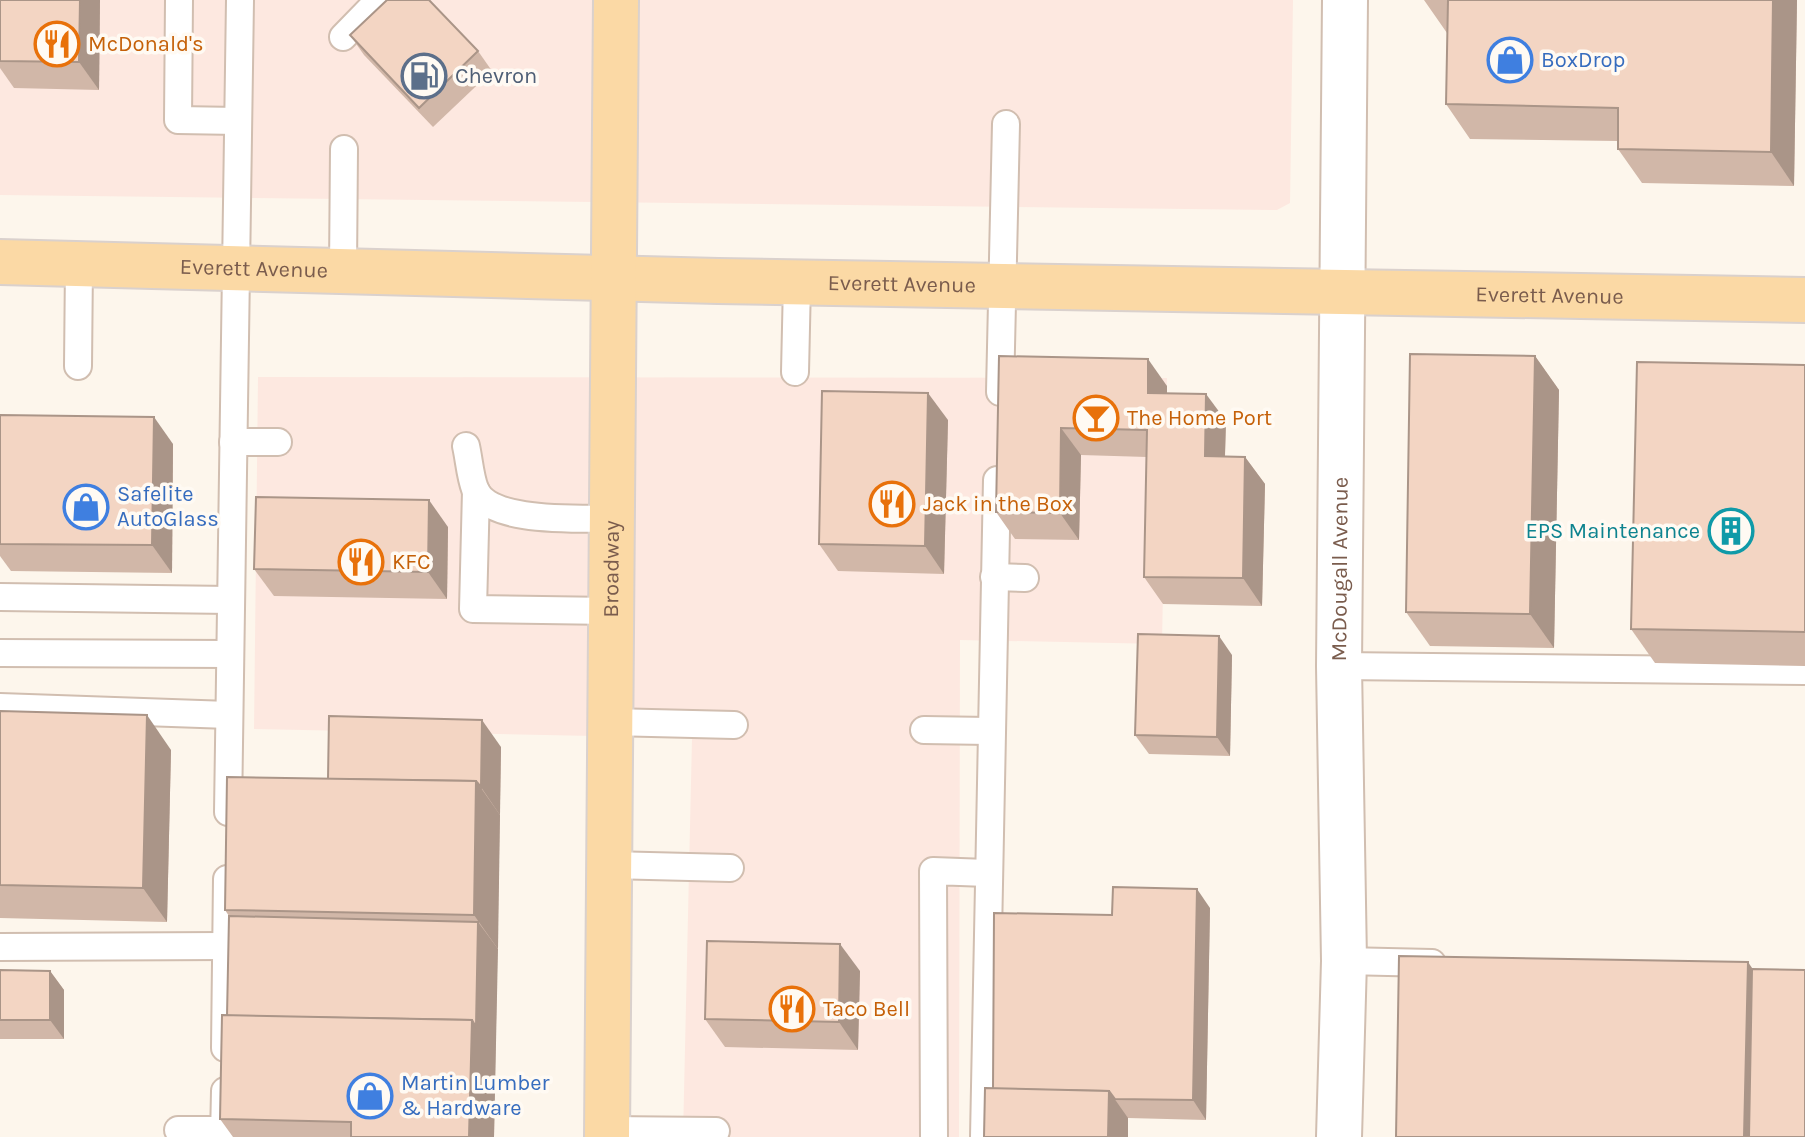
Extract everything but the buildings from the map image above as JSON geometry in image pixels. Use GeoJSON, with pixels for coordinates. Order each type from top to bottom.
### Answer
{"type":"FeatureCollection","features":[{"type":"Feature","properties":{"kind":"main road","name":"Broadway"},"geometry":{"type":"LineString","coordinates":[[607,1133],[616,0]]}},
{"type":"Feature","properties":{"kind":"main road","name":"Everett Avenue"},"geometry":{"type":"LineString","coordinates":[[0,262],[797,283],[1805,300]]}},
{"type":"Feature","properties":{"kind":"street","name":"McDougall Avenue"},"geometry":{"type":"LineString","coordinates":[[1339,1137],[1344,961],[1339,666],[1345,0]]}},
{"type":"Feature","properties":{"kind":"lane"},"geometry":{"type":"LineString","coordinates":[[179,0],[178,120],[238,121]]}},
{"type":"Feature","properties":{"kind":"lane"},"geometry":{"type":"LineString","coordinates":[[178,1130],[224,1134],[240,0]]}},
{"type":"Feature","properties":{"kind":"lane"},"geometry":{"type":"LineString","coordinates":[[343,37],[379,0]]}},
{"type":"Feature","properties":{"kind":"lane"},"geometry":{"type":"LineString","coordinates":[[999,423],[1006,124]]}},
{"type":"Feature","properties":{"kind":"lane"},"geometry":{"type":"LineString","coordinates":[[343,270],[344,149]]}},
{"type":"Feature","properties":{"kind":"lane"},"geometry":{"type":"LineString","coordinates":[[78,366],[79,264]]}},
{"type":"Feature","properties":{"kind":"lane"},"geometry":{"type":"LineString","coordinates":[[795,372],[797,283]]}},
{"type":"Feature","properties":{"kind":"lane"},"geometry":{"type":"LineString","coordinates":[[233,442],[278,442]]}},
{"type":"Feature","properties":{"kind":"lane"},"geometry":{"type":"LineString","coordinates":[[466,446],[476,491],[473,609],[611,611]]}},
{"type":"Feature","properties":{"kind":"lane"},"geometry":{"type":"LineString","coordinates":[[984,1137],[989,731],[998,454]]}},
{"type":"Feature","properties":{"kind":"lane"},"geometry":{"type":"LineString","coordinates":[[476,491],[489,506],[523,516],[612,519]]}},
{"type":"Feature","properties":{"kind":"lane"},"geometry":{"type":"LineString","coordinates":[[994,577],[1025,578]]}},
{"type":"Feature","properties":{"kind":"lane"},"geometry":{"type":"LineString","coordinates":[[0,597],[231,600]]}},
{"type":"Feature","properties":{"kind":"lane"},"geometry":{"type":"LineString","coordinates":[[0,653],[230,654]]}},
{"type":"Feature","properties":{"kind":"lane"},"geometry":{"type":"LineString","coordinates":[[1339,666],[1805,671]]}},
{"type":"Feature","properties":{"kind":"lane"},"geometry":{"type":"LineString","coordinates":[[0,707],[229,715]]}},
{"type":"Feature","properties":{"kind":"lane"},"geometry":{"type":"LineString","coordinates":[[610,722],[734,725]]}},
{"type":"Feature","properties":{"kind":"lane"},"geometry":{"type":"LineString","coordinates":[[924,730],[989,731]]}},
{"type":"Feature","properties":{"kind":"lane"},"geometry":{"type":"LineString","coordinates":[[609,865],[730,868]]}},
{"type":"Feature","properties":{"kind":"lane"},"geometry":{"type":"LineString","coordinates":[[934,1136],[933,871],[987,873]]}},
{"type":"Feature","properties":{"kind":"lane"},"geometry":{"type":"LineString","coordinates":[[0,947],[226,946]]}},
{"type":"Feature","properties":{"kind":"lane"},"geometry":{"type":"LineString","coordinates":[[1344,961],[1451,963]]}},
{"type":"Feature","properties":{"kind":"lane"},"geometry":{"type":"LineString","coordinates":[[607,1133],[716,1131]]}},
{"type":"Feature","properties":{"kind":"shaded area"},"geometry":{"type":"Polygon","coordinates":[[[0,0],[1293,0],[1290,203],[1277,210],[0,195],[0,0]]]}},
{"type":"Feature","properties":{"kind":"shaded area"},"geometry":{"type":"Polygon","coordinates":[[[258,377],[1167,378],[1162,644],[960,640],[959,1137],[683,1137],[692,738],[254,729],[258,377]]]}},
{"type":"Feature","properties":{"kind":"place","name":"McDonald's"},"geometry":{"type":"Point","coordinates":[57,44]}},
{"type":"Feature","properties":{"kind":"place","name":"BoxDrop"},"geometry":{"type":"Point","coordinates":[1510,60]}},
{"type":"Feature","properties":{"kind":"place","name":"Chevron"},"geometry":{"type":"Point","coordinates":[424,76]}},
{"type":"Feature","properties":{"kind":"place","name":"The Home Port"},"geometry":{"type":"Point","coordinates":[1096,418]}},
{"type":"Feature","properties":{"kind":"place","name":"Jack in the Box"},"geometry":{"type":"Point","coordinates":[892,504]}},
{"type":"Feature","properties":{"kind":"place","name":"Safelite AutoGlass"},"geometry":{"type":"Point","coordinates":[86,507]}},
{"type":"Feature","properties":{"kind":"place","name":"EPS Maintenance"},"geometry":{"type":"Point","coordinates":[1731,531]}},
{"type":"Feature","properties":{"kind":"place","name":"KFC"},"geometry":{"type":"Point","coordinates":[361,562]}},
{"type":"Feature","properties":{"kind":"place","name":"Taco Bell"},"geometry":{"type":"Point","coordinates":[792,1009]}},
{"type":"Feature","properties":{"kind":"place","name":"Martin Lumber & Hardware"},"geometry":{"type":"Point","coordinates":[370,1096]}}]}
